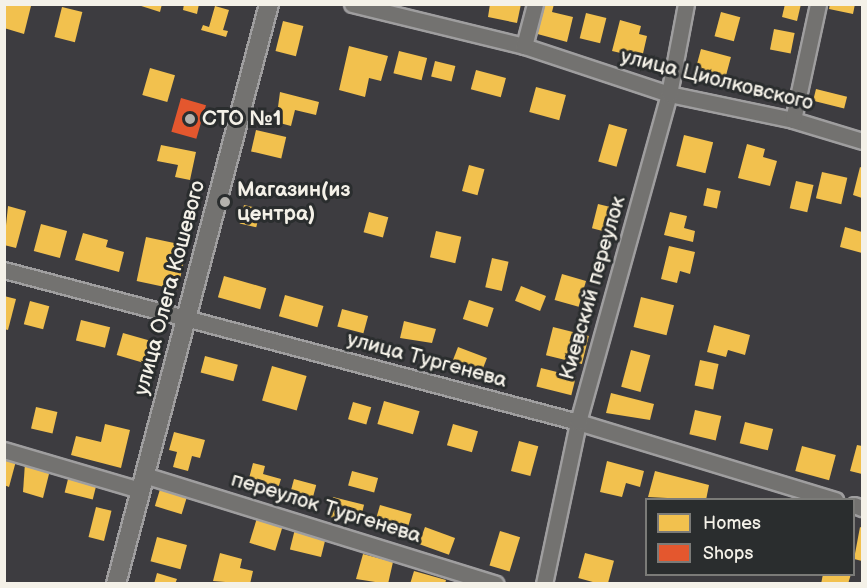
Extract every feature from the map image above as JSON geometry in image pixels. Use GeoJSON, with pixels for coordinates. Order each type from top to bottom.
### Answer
{"type":"FeatureCollection","features":[{"type":"Feature","properties":{"kind":"street","name":"улица Олега Кошевого"},"geometry":{"type":"LineString","coordinates":[[116,584],[185,316],[270,4]]}},
{"type":"Feature","properties":{"kind":"street","name":"улица Циолковского"},"geometry":{"type":"LineString","coordinates":[[352,4],[397,10],[524,46],[669,94],[793,120],[862,141]]}},
{"type":"Feature","properties":{"kind":"street"},"geometry":{"type":"LineString","coordinates":[[524,46],[535,4]]}},
{"type":"Feature","properties":{"kind":"street","name":"Киевский переулок"},"geometry":{"type":"LineString","coordinates":[[544,584],[578,422],[669,94],[686,4]]}},
{"type":"Feature","properties":{"kind":"street"},"geometry":{"type":"LineString","coordinates":[[793,120],[818,4]]}},
{"type":"Feature","properties":{"kind":"street","name":"улица Тургенева"},"geometry":{"type":"LineString","coordinates":[[4,270],[185,316],[578,422],[828,498]]}},
{"type":"Feature","properties":{"kind":"street","name":"переулок Тургенева"},"geometry":{"type":"LineString","coordinates":[[4,450],[142,482],[496,584]]}},
{"type":"Feature","properties":{"kind":"building: Homes"},"geometry":{"type":"Polygon","coordinates":[[[135,4],[162,4],[160,12],[135,4]]]}},
{"type":"Feature","properties":{"kind":"building: Homes"},"geometry":{"type":"Polygon","coordinates":[[[184,4],[199,4],[197,14],[183,10],[184,4]]]}},
{"type":"Feature","properties":{"kind":"building: Homes"},"geometry":{"type":"Polygon","coordinates":[[[490,4],[521,4],[517,23],[488,17],[490,4]]]}},
{"type":"Feature","properties":{"kind":"building: Homes"},"geometry":{"type":"Polygon","coordinates":[[[537,4],[554,4],[552,12],[573,17],[567,42],[530,32],[537,4]]]}},
{"type":"Feature","properties":{"kind":"building: Homes"},"geometry":{"type":"Polygon","coordinates":[[[785,4],[801,4],[797,21],[782,17],[785,4]]]}},
{"type":"Feature","properties":{"kind":"building: Homes"},"geometry":{"type":"Polygon","coordinates":[[[830,4],[855,4],[853,14],[829,9],[830,4]]]}},
{"type":"Feature","properties":{"kind":"building: Homes"},"geometry":{"type":"Polygon","coordinates":[[[4,5],[31,6],[24,34],[4,28],[4,5]]]}},
{"type":"Feature","properties":{"kind":"building: Homes"},"geometry":{"type":"Polygon","coordinates":[[[215,6],[229,10],[223,30],[228,31],[226,37],[201,30],[203,25],[209,27],[215,6]]]}},
{"type":"Feature","properties":{"kind":"building: Homes"},"geometry":{"type":"Polygon","coordinates":[[[62,7],[82,12],[75,42],[55,37],[62,7]]]}},
{"type":"Feature","properties":{"kind":"building: Homes"},"geometry":{"type":"Polygon","coordinates":[[[721,12],[740,17],[734,41],[715,36],[721,12]]]}},
{"type":"Feature","properties":{"kind":"building: Homes"},"geometry":{"type":"Polygon","coordinates":[[[586,13],[606,18],[600,43],[580,38],[586,13]]]}},
{"type":"Feature","properties":{"kind":"building: Homes"},"geometry":{"type":"Polygon","coordinates":[[[620,20],[641,26],[639,34],[647,36],[642,58],[612,51],[620,20]]]}},
{"type":"Feature","properties":{"kind":"building: Homes"},"geometry":{"type":"Polygon","coordinates":[[[283,21],[303,26],[296,56],[276,51],[283,21]]]}},
{"type":"Feature","properties":{"kind":"building: Homes"},"geometry":{"type":"Polygon","coordinates":[[[774,29],[795,33],[791,54],[770,50],[774,29]]]}},
{"type":"Feature","properties":{"kind":"building: Homes"},"geometry":{"type":"Polygon","coordinates":[[[349,46],[388,56],[381,81],[369,78],[365,97],[339,90],[349,46]]]}},
{"type":"Feature","properties":{"kind":"building: Homes"},"geometry":{"type":"Polygon","coordinates":[[[701,49],[731,57],[725,79],[695,71],[701,49]]]}},
{"type":"Feature","properties":{"kind":"building: Homes"},"geometry":{"type":"Polygon","coordinates":[[[399,51],[427,58],[422,80],[393,73],[399,51]]]}},
{"type":"Feature","properties":{"kind":"building: Homes"},"geometry":{"type":"Polygon","coordinates":[[[435,61],[455,66],[452,82],[431,77],[435,61]]]}},
{"type":"Feature","properties":{"kind":"building: Homes"},"geometry":{"type":"Polygon","coordinates":[[[150,68],[175,75],[167,102],[142,95],[150,68]]]}},
{"type":"Feature","properties":{"kind":"building: Homes"},"geometry":{"type":"Polygon","coordinates":[[[476,70],[506,78],[501,97],[471,89],[476,70]]]}},
{"type":"Feature","properties":{"kind":"building: Homes"},"geometry":{"type":"Polygon","coordinates":[[[536,87],[566,95],[559,120],[529,112],[536,87]]]}},
{"type":"Feature","properties":{"kind":"building: Homes"},"geometry":{"type":"Polygon","coordinates":[[[816,89],[847,97],[844,108],[813,101],[816,89]]]}},
{"type":"Feature","properties":{"kind":"building: Homes"},"geometry":{"type":"Polygon","coordinates":[[[280,92],[319,102],[316,115],[295,110],[291,126],[276,122],[280,92]]]}},
{"type":"Feature","properties":{"kind":"building: Homes"},"geometry":{"type":"Polygon","coordinates":[[[609,124],[627,129],[617,167],[598,161],[609,124]]]}},
{"type":"Feature","properties":{"kind":"building: Homes"},"geometry":{"type":"Polygon","coordinates":[[[256,130],[286,137],[281,158],[251,151],[256,130]]]}},
{"type":"Feature","properties":{"kind":"building: Homes"},"geometry":{"type":"Polygon","coordinates":[[[684,135],[713,142],[705,173],[676,166],[684,135]]]}},
{"type":"Feature","properties":{"kind":"building: Homes"},"geometry":{"type":"Polygon","coordinates":[[[747,144],[765,149],[763,157],[777,161],[770,186],[738,178],[747,144]]]}},
{"type":"Feature","properties":{"kind":"building: Homes"},"geometry":{"type":"Polygon","coordinates":[[[161,145],[196,152],[190,180],[175,177],[178,165],[157,161],[161,145]]]}},
{"type":"Feature","properties":{"kind":"building: Homes"},"geometry":{"type":"Polygon","coordinates":[[[469,165],[484,169],[477,195],[462,191],[469,165]]]}},
{"type":"Feature","properties":{"kind":"building: Homes"},"geometry":{"type":"Polygon","coordinates":[[[860,167],[862,168],[862,198],[853,195],[860,167]]]}},
{"type":"Feature","properties":{"kind":"building: Homes"},"geometry":{"type":"Polygon","coordinates":[[[822,172],[847,178],[841,204],[816,198],[822,172]]]}},
{"type":"Feature","properties":{"kind":"building: Homes"},"geometry":{"type":"Polygon","coordinates":[[[796,181],[814,185],[807,212],[790,208],[796,181]]]}},
{"type":"Feature","properties":{"kind":"building: Homes"},"geometry":{"type":"Polygon","coordinates":[[[707,188],[721,191],[717,209],[703,206],[707,188]]]}},
{"type":"Feature","properties":{"kind":"building: Homes"},"geometry":{"type":"Polygon","coordinates":[[[598,204],[614,208],[607,232],[592,228],[598,204]]]}},
{"type":"Feature","properties":{"kind":"building: Homes"},"geometry":{"type":"Polygon","coordinates":[[[244,205],[261,209],[256,227],[240,224],[244,205]]]}},
{"type":"Feature","properties":{"kind":"building: Homes"},"geometry":{"type":"Polygon","coordinates":[[[8,206],[26,211],[16,248],[4,245],[8,206]]]}},
{"type":"Feature","properties":{"kind":"building: Homes"},"geometry":{"type":"Polygon","coordinates":[[[369,212],[388,217],[383,237],[364,232],[369,212]]]}},
{"type":"Feature","properties":{"kind":"building: Homes"},"geometry":{"type":"Polygon","coordinates":[[[670,212],[687,216],[684,228],[695,231],[693,242],[664,235],[670,212]]]}},
{"type":"Feature","properties":{"kind":"building: Homes"},"geometry":{"type":"Polygon","coordinates":[[[41,224],[67,231],[60,258],[34,251],[41,224]]]}},
{"type":"Feature","properties":{"kind":"building: Homes"},"geometry":{"type":"Polygon","coordinates":[[[845,227],[862,232],[862,253],[840,247],[845,227]]]}},
{"type":"Feature","properties":{"kind":"building: Homes"},"geometry":{"type":"Polygon","coordinates":[[[436,231],[461,237],[455,263],[430,257],[436,231]]]}},
{"type":"Feature","properties":{"kind":"building: Homes"},"geometry":{"type":"Polygon","coordinates":[[[83,233],[108,240],[106,247],[124,252],[119,272],[75,260],[83,233]]]}},
{"type":"Feature","properties":{"kind":"building: Homes"},"geometry":{"type":"Polygon","coordinates":[[[146,237],[187,246],[178,290],[137,281],[146,237]]]}},
{"type":"Feature","properties":{"kind":"building: Homes"},"geometry":{"type":"Polygon","coordinates":[[[669,246],[695,252],[690,274],[680,271],[677,283],[661,279],[669,246]]]}},
{"type":"Feature","properties":{"kind":"building: Homes"},"geometry":{"type":"Polygon","coordinates":[[[492,258],[509,262],[502,291],[485,287],[492,258]]]}},
{"type":"Feature","properties":{"kind":"building: Homes"},"geometry":{"type":"Polygon","coordinates":[[[562,274],[586,281],[579,307],[555,300],[562,274]]]}},
{"type":"Feature","properties":{"kind":"building: Homes"},"geometry":{"type":"Polygon","coordinates":[[[224,276],[266,288],[260,309],[218,297],[224,276]]]}},
{"type":"Feature","properties":{"kind":"building: Homes"},"geometry":{"type":"Polygon","coordinates":[[[521,286],[546,296],[540,311],[515,301],[521,286]]]}},
{"type":"Feature","properties":{"kind":"building: Homes"},"geometry":{"type":"Polygon","coordinates":[[[285,295],[323,306],[317,327],[279,316],[285,295]]]}},
{"type":"Feature","properties":{"kind":"building: Homes"},"geometry":{"type":"Polygon","coordinates":[[[4,296],[16,299],[8,330],[4,329],[4,296]]]}},
{"type":"Feature","properties":{"kind":"building: Homes"},"geometry":{"type":"Polygon","coordinates":[[[641,297],[674,305],[666,335],[634,327],[641,297]]]}},
{"type":"Feature","properties":{"kind":"building: Homes"},"geometry":{"type":"Polygon","coordinates":[[[469,300],[494,308],[488,327],[463,319],[469,300]]]}},
{"type":"Feature","properties":{"kind":"building: Homes"},"geometry":{"type":"Polygon","coordinates":[[[30,301],[49,306],[43,329],[24,324],[30,301]]]}},
{"type":"Feature","properties":{"kind":"building: Homes"},"geometry":{"type":"Polygon","coordinates":[[[342,309],[368,316],[363,333],[337,326],[342,309]]]}},
{"type":"Feature","properties":{"kind":"building: Homes"},"geometry":{"type":"Polygon","coordinates":[[[81,320],[110,327],[105,348],[76,340],[81,320]]]}},
{"type":"Feature","properties":{"kind":"building: Homes"},"geometry":{"type":"Polygon","coordinates":[[[404,321],[436,329],[432,343],[400,338],[404,321]]]}},
{"type":"Feature","properties":{"kind":"building: Homes"},"geometry":{"type":"Polygon","coordinates":[[[714,325],[750,335],[745,355],[728,350],[726,357],[707,352],[714,325]]]}},
{"type":"Feature","properties":{"kind":"building: Homes"},"geometry":{"type":"Polygon","coordinates":[[[553,327],[589,336],[582,364],[546,355],[553,327]]]}},
{"type":"Feature","properties":{"kind":"building: Homes"},"geometry":{"type":"Polygon","coordinates":[[[123,333],[155,342],[148,364],[117,355],[123,333]]]}},
{"type":"Feature","properties":{"kind":"building: Homes"},"geometry":{"type":"Polygon","coordinates":[[[458,347],[487,358],[481,374],[452,363],[458,347]]]}},
{"type":"Feature","properties":{"kind":"building: Homes"},"geometry":{"type":"Polygon","coordinates":[[[631,350],[650,355],[640,392],[621,387],[631,350]]]}},
{"type":"Feature","properties":{"kind":"building: Homes"},"geometry":{"type":"Polygon","coordinates":[[[205,356],[238,365],[233,381],[201,372],[205,356]]]}},
{"type":"Feature","properties":{"kind":"building: Homes"},"geometry":{"type":"Polygon","coordinates":[[[700,360],[719,364],[713,389],[695,385],[700,360]]]}},
{"type":"Feature","properties":{"kind":"building: Homes"},"geometry":{"type":"Polygon","coordinates":[[[272,366],[307,376],[297,411],[262,401],[272,366]]]}},
{"type":"Feature","properties":{"kind":"building: Homes"},"geometry":{"type":"Polygon","coordinates":[[[541,368],[576,377],[571,395],[536,386],[541,368]]]}},
{"type":"Feature","properties":{"kind":"building: Homes"},"geometry":{"type":"Polygon","coordinates":[[[611,393],[654,404],[650,420],[606,413],[611,393]]]}},
{"type":"Feature","properties":{"kind":"building: Homes"},"geometry":{"type":"Polygon","coordinates":[[[384,401],[420,411],[413,434],[377,424],[384,401]]]}},
{"type":"Feature","properties":{"kind":"building: Homes"},"geometry":{"type":"Polygon","coordinates":[[[353,402],[371,407],[366,425],[348,419],[353,402]]]}},
{"type":"Feature","properties":{"kind":"building: Homes"},"geometry":{"type":"Polygon","coordinates":[[[36,407],[57,412],[52,433],[31,428],[36,407]]]}},
{"type":"Feature","properties":{"kind":"building: Homes"},"geometry":{"type":"Polygon","coordinates":[[[695,410],[721,416],[716,440],[689,434],[695,410]]]}},
{"type":"Feature","properties":{"kind":"building: Homes"},"geometry":{"type":"Polygon","coordinates":[[[745,422],[773,429],[768,450],[740,443],[745,422]]]}},
{"type":"Feature","properties":{"kind":"building: Homes"},"geometry":{"type":"Polygon","coordinates":[[[105,424],[130,430],[121,468],[71,455],[76,436],[101,442],[105,424]]]}},
{"type":"Feature","properties":{"kind":"building: Homes"},"geometry":{"type":"Polygon","coordinates":[[[453,424],[478,431],[472,452],[447,445],[453,424]]]}},
{"type":"Feature","properties":{"kind":"building: Homes"},"geometry":{"type":"Polygon","coordinates":[[[174,432],[205,440],[200,458],[192,456],[188,471],[173,467],[177,452],[169,450],[174,432]]]}},
{"type":"Feature","properties":{"kind":"building: Homes"},"geometry":{"type":"Polygon","coordinates":[[[519,441],[538,446],[530,476],[511,471],[519,441]]]}},
{"type":"Feature","properties":{"kind":"building: Homes"},"geometry":{"type":"Polygon","coordinates":[[[857,445],[862,446],[862,474],[850,471],[857,445]]]}},
{"type":"Feature","properties":{"kind":"building: Homes"},"geometry":{"type":"Polygon","coordinates":[[[802,446],[836,455],[829,480],[795,471],[802,446]]]}},
{"type":"Feature","properties":{"kind":"building: Homes"},"geometry":{"type":"Polygon","coordinates":[[[4,458],[16,461],[9,487],[4,485],[4,458]]]}},
{"type":"Feature","properties":{"kind":"building: Homes"},"geometry":{"type":"Polygon","coordinates":[[[607,461],[644,471],[640,487],[626,483],[622,497],[600,492],[607,461]]]}},
{"type":"Feature","properties":{"kind":"building: Homes"},"geometry":{"type":"Polygon","coordinates":[[[25,463],[50,470],[43,498],[23,492],[25,463]]]}},
{"type":"Feature","properties":{"kind":"building: Homes"},"geometry":{"type":"Polygon","coordinates":[[[253,463],[265,466],[263,474],[281,479],[276,495],[247,486],[253,463]]]}},
{"type":"Feature","properties":{"kind":"building: Homes"},"geometry":{"type":"Polygon","coordinates":[[[352,471],[378,478],[374,492],[348,485],[352,471]]]}},
{"type":"Feature","properties":{"kind":"building: Homes"},"geometry":{"type":"Polygon","coordinates":[[[655,471],[709,485],[706,498],[648,497],[655,471]]]}},
{"type":"Feature","properties":{"kind":"building: Homes"},"geometry":{"type":"Polygon","coordinates":[[[69,475],[97,482],[93,499],[65,492],[69,475]]]}},
{"type":"Feature","properties":{"kind":"building: Homes"},"geometry":{"type":"Polygon","coordinates":[[[294,479],[316,485],[311,504],[289,498],[294,479]]]}},
{"type":"Feature","properties":{"kind":"building: Homes"},"geometry":{"type":"Polygon","coordinates":[[[161,486],[188,494],[182,514],[155,506],[161,486]]]}},
{"type":"Feature","properties":{"kind":"building: Homes"},"geometry":{"type":"Polygon","coordinates":[[[333,497],[364,505],[359,524],[328,516],[333,497]]]}},
{"type":"Feature","properties":{"kind":"building: Homes"},"geometry":{"type":"Polygon","coordinates":[[[380,505],[412,514],[406,535],[374,526],[380,505]]]}},
{"type":"Feature","properties":{"kind":"building: Homes"},"geometry":{"type":"Polygon","coordinates":[[[96,507],[112,511],[104,541],[89,537],[96,507]]]}},
{"type":"Feature","properties":{"kind":"building: Homes"},"geometry":{"type":"Polygon","coordinates":[[[257,518],[283,526],[275,551],[249,543],[257,518]]]}},
{"type":"Feature","properties":{"kind":"building: Homes"},"geometry":{"type":"Polygon","coordinates":[[[425,527],[455,538],[449,555],[419,544],[425,527]]]}},
{"type":"Feature","properties":{"kind":"building: Homes"},"geometry":{"type":"Polygon","coordinates":[[[860,527],[862,528],[862,561],[855,559],[860,527]]]}},
{"type":"Feature","properties":{"kind":"building: Homes"},"geometry":{"type":"Polygon","coordinates":[[[295,529],[326,537],[321,557],[290,549],[295,529]]]}},
{"type":"Feature","properties":{"kind":"building: Homes"},"geometry":{"type":"Polygon","coordinates":[[[500,531],[520,537],[510,572],[489,565],[500,531]]]}},
{"type":"Feature","properties":{"kind":"building: Homes"},"geometry":{"type":"Polygon","coordinates":[[[157,537],[187,545],[180,569],[151,561],[157,537]]]}},
{"type":"Feature","properties":{"kind":"building: Homes"},"geometry":{"type":"Polygon","coordinates":[[[220,553],[242,559],[240,568],[253,571],[250,584],[213,581],[220,553]]]}},
{"type":"Feature","properties":{"kind":"building: Homes"},"geometry":{"type":"Polygon","coordinates":[[[585,553],[614,561],[608,584],[578,578],[585,553]]]}},
{"type":"Feature","properties":{"kind":"building: Homes"},"geometry":{"type":"Polygon","coordinates":[[[363,554],[393,562],[388,584],[356,579],[363,554]]]}},
{"type":"Feature","properties":{"kind":"building: Homes"},"geometry":{"type":"Polygon","coordinates":[[[414,571],[446,580],[445,584],[410,584],[414,571]]]}},
{"type":"Feature","properties":{"kind":"building: Homes"},"geometry":{"type":"Polygon","coordinates":[[[157,573],[177,579],[175,584],[154,584],[157,573]]]}},
{"type":"Feature","properties":{"kind":"building: Homes"},"geometry":{"type":"Polygon","coordinates":[[[823,576],[850,576],[848,584],[821,584],[823,576]]]}},
{"type":"Feature","properties":{"kind":"building: Shops"},"geometry":{"type":"Polygon","coordinates":[[[181,98],[206,105],[196,139],[171,132],[181,98]]]}},
{"type":"Feature","properties":{"kind":"place","name":"СТО №1"},"geometry":{"type":"Point","coordinates":[190,119]}},
{"type":"Feature","properties":{"kind":"place","name":"Магазин(из центра)"},"geometry":{"type":"Point","coordinates":[225,202]}}]}
